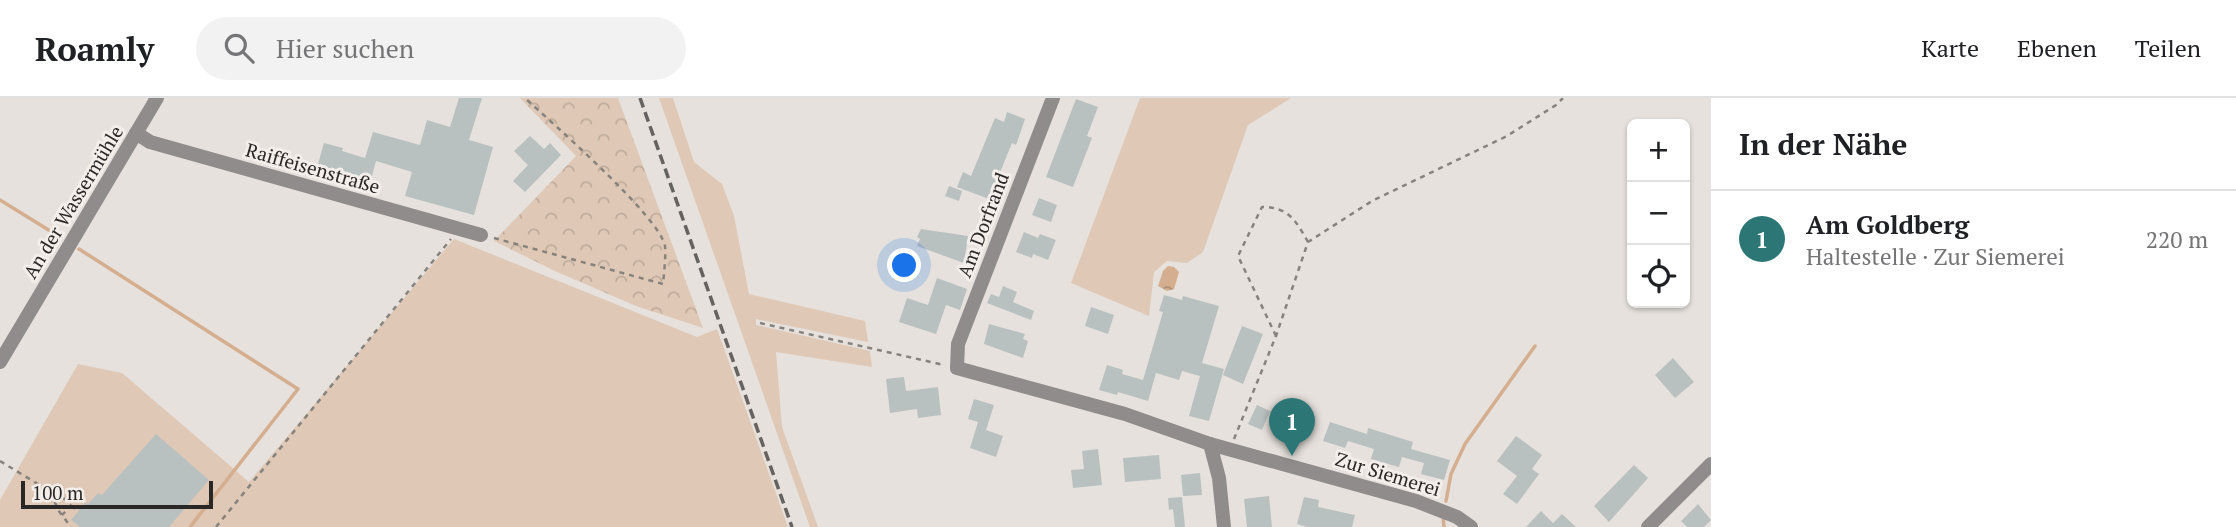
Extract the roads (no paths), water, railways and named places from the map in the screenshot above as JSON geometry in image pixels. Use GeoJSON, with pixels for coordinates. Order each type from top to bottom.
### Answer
{"type":"FeatureCollection","features":[{"type":"Feature","properties":{"kind":"street","name":"An der Wassermühle"},"geometry":{"type":"LineString","coordinates":[[0,362],[157,98]]}},
{"type":"Feature","properties":{"kind":"street","name":"Am Dorfrand"},"geometry":{"type":"LineString","coordinates":[[957,368],[958,344],[1053,98]]}},
{"type":"Feature","properties":{"kind":"street","name":"Raiffeisenstraße"},"geometry":{"type":"LineString","coordinates":[[136,133],[150,142],[481,235]]}},
{"type":"Feature","properties":{"kind":"street","name":"Zur Siemerei"},"geometry":{"type":"LineString","coordinates":[[957,368],[1125,414],[1210,444],[1416,501],[1457,517],[1471,527]]}},
{"type":"Feature","properties":{"kind":"street"},"geometry":{"type":"LineString","coordinates":[[1210,444],[1219,478],[1224,527]]}},
{"type":"Feature","properties":{"kind":"street"},"geometry":{"type":"LineString","coordinates":[[1648,527],[1711,464]]}},
{"type":"Feature","properties":{"kind":"water"},"geometry":{"type":"Polygon","coordinates":[[[1168,266],[1179,272],[1174,289],[1167,291],[1158,286],[1163,271],[1168,266]]]}},
{"type":"Feature","properties":{"kind":"waterway"},"geometry":{"type":"LineString","coordinates":[[0,200],[60,237]]}},
{"type":"Feature","properties":{"kind":"waterway"},"geometry":{"type":"LineString","coordinates":[[79,249],[298,389],[190,527]]}},
{"type":"Feature","properties":{"kind":"waterway"},"geometry":{"type":"LineString","coordinates":[[1446,501],[1451,474],[1465,444],[1535,346]]}},
{"type":"Feature","properties":{"kind":"waterway"},"geometry":{"type":"LineString","coordinates":[[1443,517],[1444,527]]}},
{"type":"Feature","properties":{"kind":"railway"},"geometry":{"type":"LineString","coordinates":[[640,98],[792,527]]}},
{"type":"Feature","properties":{"kind":"place","name":"Am Goldberg"},"geometry":{"type":"Point","coordinates":[1292,456]}}]}
